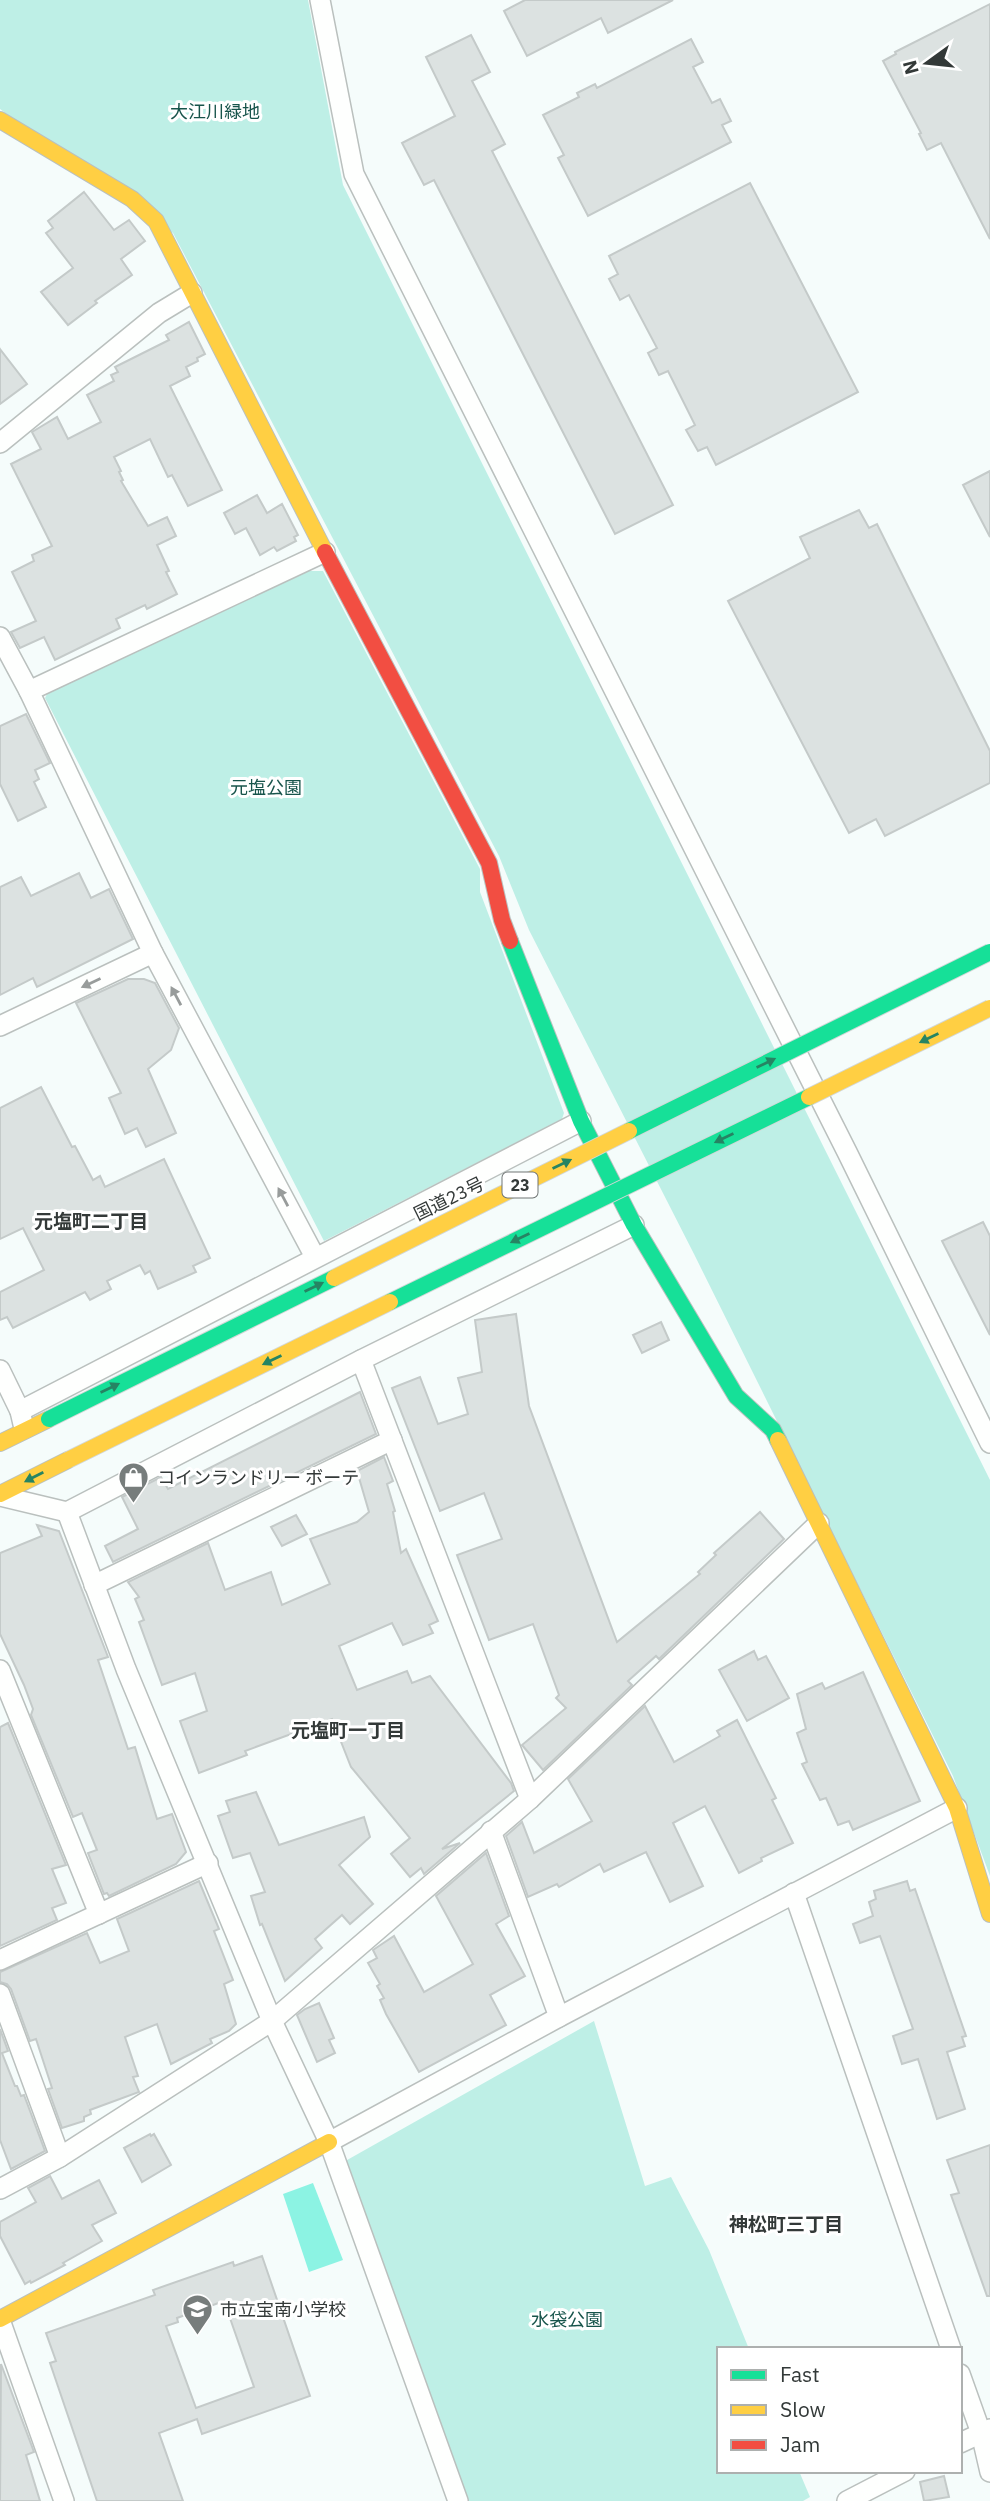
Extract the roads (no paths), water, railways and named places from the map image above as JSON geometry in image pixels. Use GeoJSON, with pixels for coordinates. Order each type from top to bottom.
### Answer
{"type":"FeatureCollection","features":[{"type":"Feature","properties":{"kind":"main road"},"geometry":{"type":"LineString","coordinates":[[0,120],[132,199],[156,222],[325,552],[489,863],[505,929],[581,1121],[634,1225],[736,1396],[773,1430],[819,1523],[957,1808],[990,1914]]}},
{"type":"Feature","properties":{"kind":"main road","name":"国道23号"},"geometry":{"type":"LineString","coordinates":[[0,1443],[990,952]]}},
{"type":"Feature","properties":{"kind":"main road"},"geometry":{"type":"LineString","coordinates":[[0,1495],[990,1008]]}},
{"type":"Feature","properties":{"kind":"main road"},"geometry":{"type":"LineString","coordinates":[[0,2320],[329,2142]]}},
{"type":"Feature","properties":{"kind":"street"},"geometry":{"type":"LineString","coordinates":[[320,0],[354,174],[847,1152],[990,1443]]}},
{"type":"Feature","properties":{"kind":"street"},"geometry":{"type":"LineString","coordinates":[[0,443],[159,313],[192,293]]}},
{"type":"Feature","properties":{"kind":"street"},"geometry":{"type":"LineString","coordinates":[[29,691],[325,552]]}},
{"type":"Feature","properties":{"kind":"street"},"geometry":{"type":"LineString","coordinates":[[0,637],[29,691],[153,953],[315,1257]]}},
{"type":"Feature","properties":{"kind":"street"},"geometry":{"type":"LineString","coordinates":[[0,1026],[153,953]]}},
{"type":"Feature","properties":{"kind":"street"},"geometry":{"type":"LineString","coordinates":[[20,1411],[581,1121]]}},
{"type":"Feature","properties":{"kind":"street"},"geometry":{"type":"LineString","coordinates":[[0,1495],[67,1512],[361,1360],[634,1225]]}},
{"type":"Feature","properties":{"kind":"street"},"geometry":{"type":"LineString","coordinates":[[361,1360],[530,1799]]}},
{"type":"Feature","properties":{"kind":"street"},"geometry":{"type":"LineString","coordinates":[[0,1370],[20,1411],[24,1431]]}},
{"type":"Feature","properties":{"kind":"street"},"geometry":{"type":"LineString","coordinates":[[94,1585],[393,1440]]}},
{"type":"Feature","properties":{"kind":"street"},"geometry":{"type":"LineString","coordinates":[[67,1512],[126,1669],[272,2021],[329,2142],[458,2501]]}},
{"type":"Feature","properties":{"kind":"street"},"geometry":{"type":"LineString","coordinates":[[0,2189],[60,2157],[272,2021],[530,1799],[819,1523]]}},
{"type":"Feature","properties":{"kind":"street"},"geometry":{"type":"LineString","coordinates":[[0,1670],[99,1914]]}},
{"type":"Feature","properties":{"kind":"street"},"geometry":{"type":"LineString","coordinates":[[329,2142],[559,2017],[957,1808]]}},
{"type":"Feature","properties":{"kind":"street"},"geometry":{"type":"LineString","coordinates":[[491,1830],[559,2017]]}},
{"type":"Feature","properties":{"kind":"street"},"geometry":{"type":"LineString","coordinates":[[0,1961],[208,1863]]}},
{"type":"Feature","properties":{"kind":"street"},"geometry":{"type":"LineString","coordinates":[[794,1893],[950,2347]]}},
{"type":"Feature","properties":{"kind":"street"},"geometry":{"type":"LineString","coordinates":[[0,1994],[60,2157]]}},
{"type":"Feature","properties":{"kind":"street"},"geometry":{"type":"LineString","coordinates":[[0,2320],[64,2501]]}},
{"type":"Feature","properties":{"kind":"street"},"geometry":{"type":"LineString","coordinates":[[962,2379],[985,2431],[990,2472]]}},
{"type":"Feature","properties":{"kind":"street"},"geometry":{"type":"LineString","coordinates":[[962,2442],[985,2431]]}},
{"type":"Feature","properties":{"kind":"street"},"geometry":{"type":"LineString","coordinates":[[847,2501],[901,2473]]}},
{"type":"Feature","properties":{"kind":"place","name":"コインランドリー ボーテ"},"geometry":{"type":"Point","coordinates":[134,1505]}},
{"type":"Feature","properties":{"kind":"place","name":"市立宝南小学校"},"geometry":{"type":"Point","coordinates":[197,2337]}},
{"type":"Feature","properties":{"kind":"district","name":"元塩町二丁目"},"geometry":{"type":"Point","coordinates":[91,1221]}},
{"type":"Feature","properties":{"kind":"district","name":"元塩町一丁目"},"geometry":{"type":"Point","coordinates":[348,1730]}},
{"type":"Feature","properties":{"kind":"district","name":"神松町三丁目"},"geometry":{"type":"Point","coordinates":[786,2224]}},
{"type":"Feature","properties":{"kind":"park label","name":"大江川緑地"},"geometry":{"type":"Point","coordinates":[215,112]}},
{"type":"Feature","properties":{"kind":"park label","name":"元塩公園"},"geometry":{"type":"Point","coordinates":[266,788]}},
{"type":"Feature","properties":{"kind":"park label","name":"水袋公園"},"geometry":{"type":"Point","coordinates":[567,2320]}}]}
